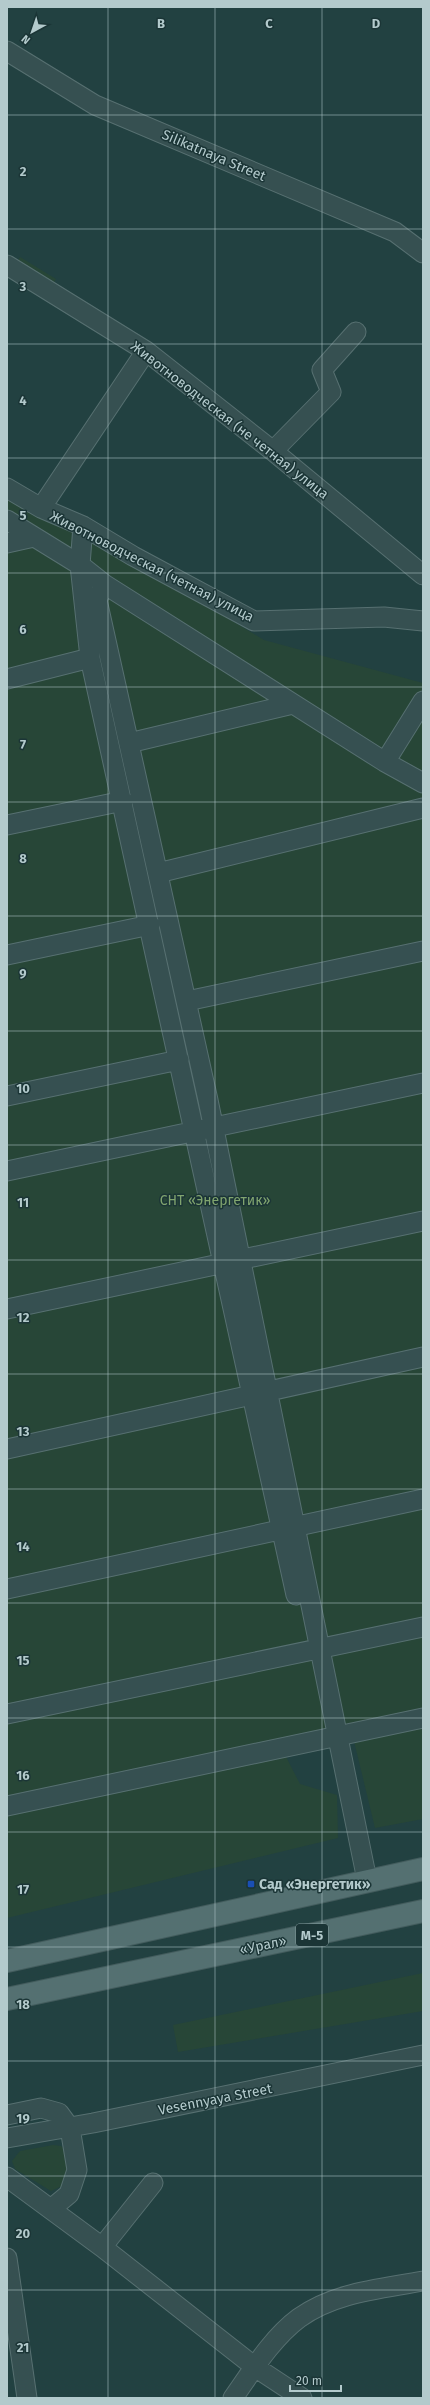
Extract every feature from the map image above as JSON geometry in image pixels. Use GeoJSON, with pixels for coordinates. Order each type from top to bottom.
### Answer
{"type":"FeatureCollection","features":[{"type":"Feature","properties":{"kind":"main road"},"geometry":{"type":"LineString","coordinates":[[7,1961],[367,1880],[423,1869]]}},
{"type":"Feature","properties":{"kind":"main road","name":"«Урал»"},"geometry":{"type":"LineString","coordinates":[[7,1999],[423,1911]]}},
{"type":"Feature","properties":{"kind":"street","name":"Silikatnaya Street"},"geometry":{"type":"LineString","coordinates":[[7,51],[95,105],[395,232],[423,253]]}},
{"type":"Feature","properties":{"kind":"street","name":"Животноводческая (не четная) улица"},"geometry":{"type":"LineString","coordinates":[[7,265],[146,351],[273,451],[423,574]]}},
{"type":"Feature","properties":{"kind":"street"},"geometry":{"type":"LineString","coordinates":[[273,451],[331,392],[322,370],[356,332]]}},
{"type":"Feature","properties":{"kind":"street"},"geometry":{"type":"LineString","coordinates":[[41,508],[146,351]]}},
{"type":"Feature","properties":{"kind":"street","name":"Животноводческая (четная) улица"},"geometry":{"type":"LineString","coordinates":[[7,488],[41,508],[83,526],[133,556],[254,621],[384,617],[423,621]]}},
{"type":"Feature","properties":{"kind":"street"},"geometry":{"type":"LineString","coordinates":[[7,520],[80,566],[104,584],[293,704],[385,762],[423,783]]}},
{"type":"Feature","properties":{"kind":"street"},"geometry":{"type":"LineString","coordinates":[[83,526],[80,566],[90,658],[195,1131],[232,1261],[315,1650],[336,1728],[367,1880]]}},
{"type":"Feature","properties":{"kind":"street"},"geometry":{"type":"LineString","coordinates":[[7,543],[34,537]]}},
{"type":"Feature","properties":{"kind":"street"},"geometry":{"type":"LineString","coordinates":[[104,584],[97,600],[214,1127],[232,1261]]}},
{"type":"Feature","properties":{"kind":"street"},"geometry":{"type":"LineString","coordinates":[[7,679],[90,658]]}},
{"type":"Feature","properties":{"kind":"street"},"geometry":{"type":"LineString","coordinates":[[385,762],[423,701]]}},
{"type":"Feature","properties":{"kind":"street"},"geometry":{"type":"LineString","coordinates":[[129,743],[293,704]]}},
{"type":"Feature","properties":{"kind":"street"},"geometry":{"type":"LineString","coordinates":[[7,825],[122,801]]}},
{"type":"Feature","properties":{"kind":"street"},"geometry":{"type":"LineString","coordinates":[[158,873],[423,808]]}},
{"type":"Feature","properties":{"kind":"street"},"geometry":{"type":"LineString","coordinates":[[7,955],[150,925]]}},
{"type":"Feature","properties":{"kind":"street"},"geometry":{"type":"LineString","coordinates":[[186,1001],[423,951]]}},
{"type":"Feature","properties":{"kind":"street"},"geometry":{"type":"LineString","coordinates":[[7,1096],[179,1060]]}},
{"type":"Feature","properties":{"kind":"street"},"geometry":{"type":"LineString","coordinates":[[7,1171],[423,1083]]}},
{"type":"Feature","properties":{"kind":"street"},"geometry":{"type":"LineString","coordinates":[[7,1309],[423,1221]]}},
{"type":"Feature","properties":{"kind":"street"},"geometry":{"type":"LineString","coordinates":[[7,1449],[423,1357]]}},
{"type":"Feature","properties":{"kind":"street"},"geometry":{"type":"LineString","coordinates":[[7,1589],[423,1499]]}},
{"type":"Feature","properties":{"kind":"street"},"geometry":{"type":"LineString","coordinates":[[7,1714],[423,1627]]}},
{"type":"Feature","properties":{"kind":"street"},"geometry":{"type":"LineString","coordinates":[[7,1806],[336,1728],[423,1718]]}},
{"type":"Feature","properties":{"kind":"street","name":"Vesennyaya Street"},"geometry":{"type":"LineString","coordinates":[[7,2138],[70,2128],[423,2055]]}},
{"type":"Feature","properties":{"kind":"street"},"geometry":{"type":"LineString","coordinates":[[7,2115],[41,2108],[59,2113],[70,2128],[77,2170],[70,2194],[51,2210]]}},
{"type":"Feature","properties":{"kind":"street"},"geometry":{"type":"LineString","coordinates":[[7,2177],[102,2247],[255,2367],[302,2398]]}},
{"type":"Feature","properties":{"kind":"street"},"geometry":{"type":"LineString","coordinates":[[102,2247],[153,2183]]}},
{"type":"Feature","properties":{"kind":"street"},"geometry":{"type":"LineString","coordinates":[[7,2258],[28,2398]]}},
{"type":"Feature","properties":{"kind":"street"},"geometry":{"type":"LineString","coordinates":[[233,2398],[255,2367],[283,2333],[298,2318],[317,2307],[358,2292],[423,2281]]}},
{"type":"Feature","properties":{"kind":"green space"},"geometry":{"type":"Polygon","coordinates":[[[20,257],[56,279],[51,288],[15,266],[20,257]]]}},
{"type":"Feature","properties":{"kind":"green space","name":"СНТ «Энергетик»"},"geometry":{"type":"Polygon","coordinates":[[[7,485],[264,640],[423,683],[423,1718],[280,1745],[300,1784],[337,1795],[338,1838],[7,1918],[7,485]]]}},
{"type":"Feature","properties":{"kind":"green space"},"geometry":{"type":"Polygon","coordinates":[[[423,1724],[423,1819],[375,1828],[353,1737],[423,1724]]]}},
{"type":"Feature","properties":{"kind":"green space"},"geometry":{"type":"Polygon","coordinates":[[[423,1973],[423,2011],[178,2052],[173,2025],[423,1973]]]}},
{"type":"Feature","properties":{"kind":"green space"},"geometry":{"type":"Polygon","coordinates":[[[53,2145],[61,2146],[66,2150],[66,2173],[62,2186],[51,2191],[15,2169],[12,2161],[20,2151],[53,2145]]]}},
{"type":"Feature","properties":{"kind":"place","name":"Сад «Энергетик»"},"geometry":{"type":"Point","coordinates":[251,1884]}}]}
